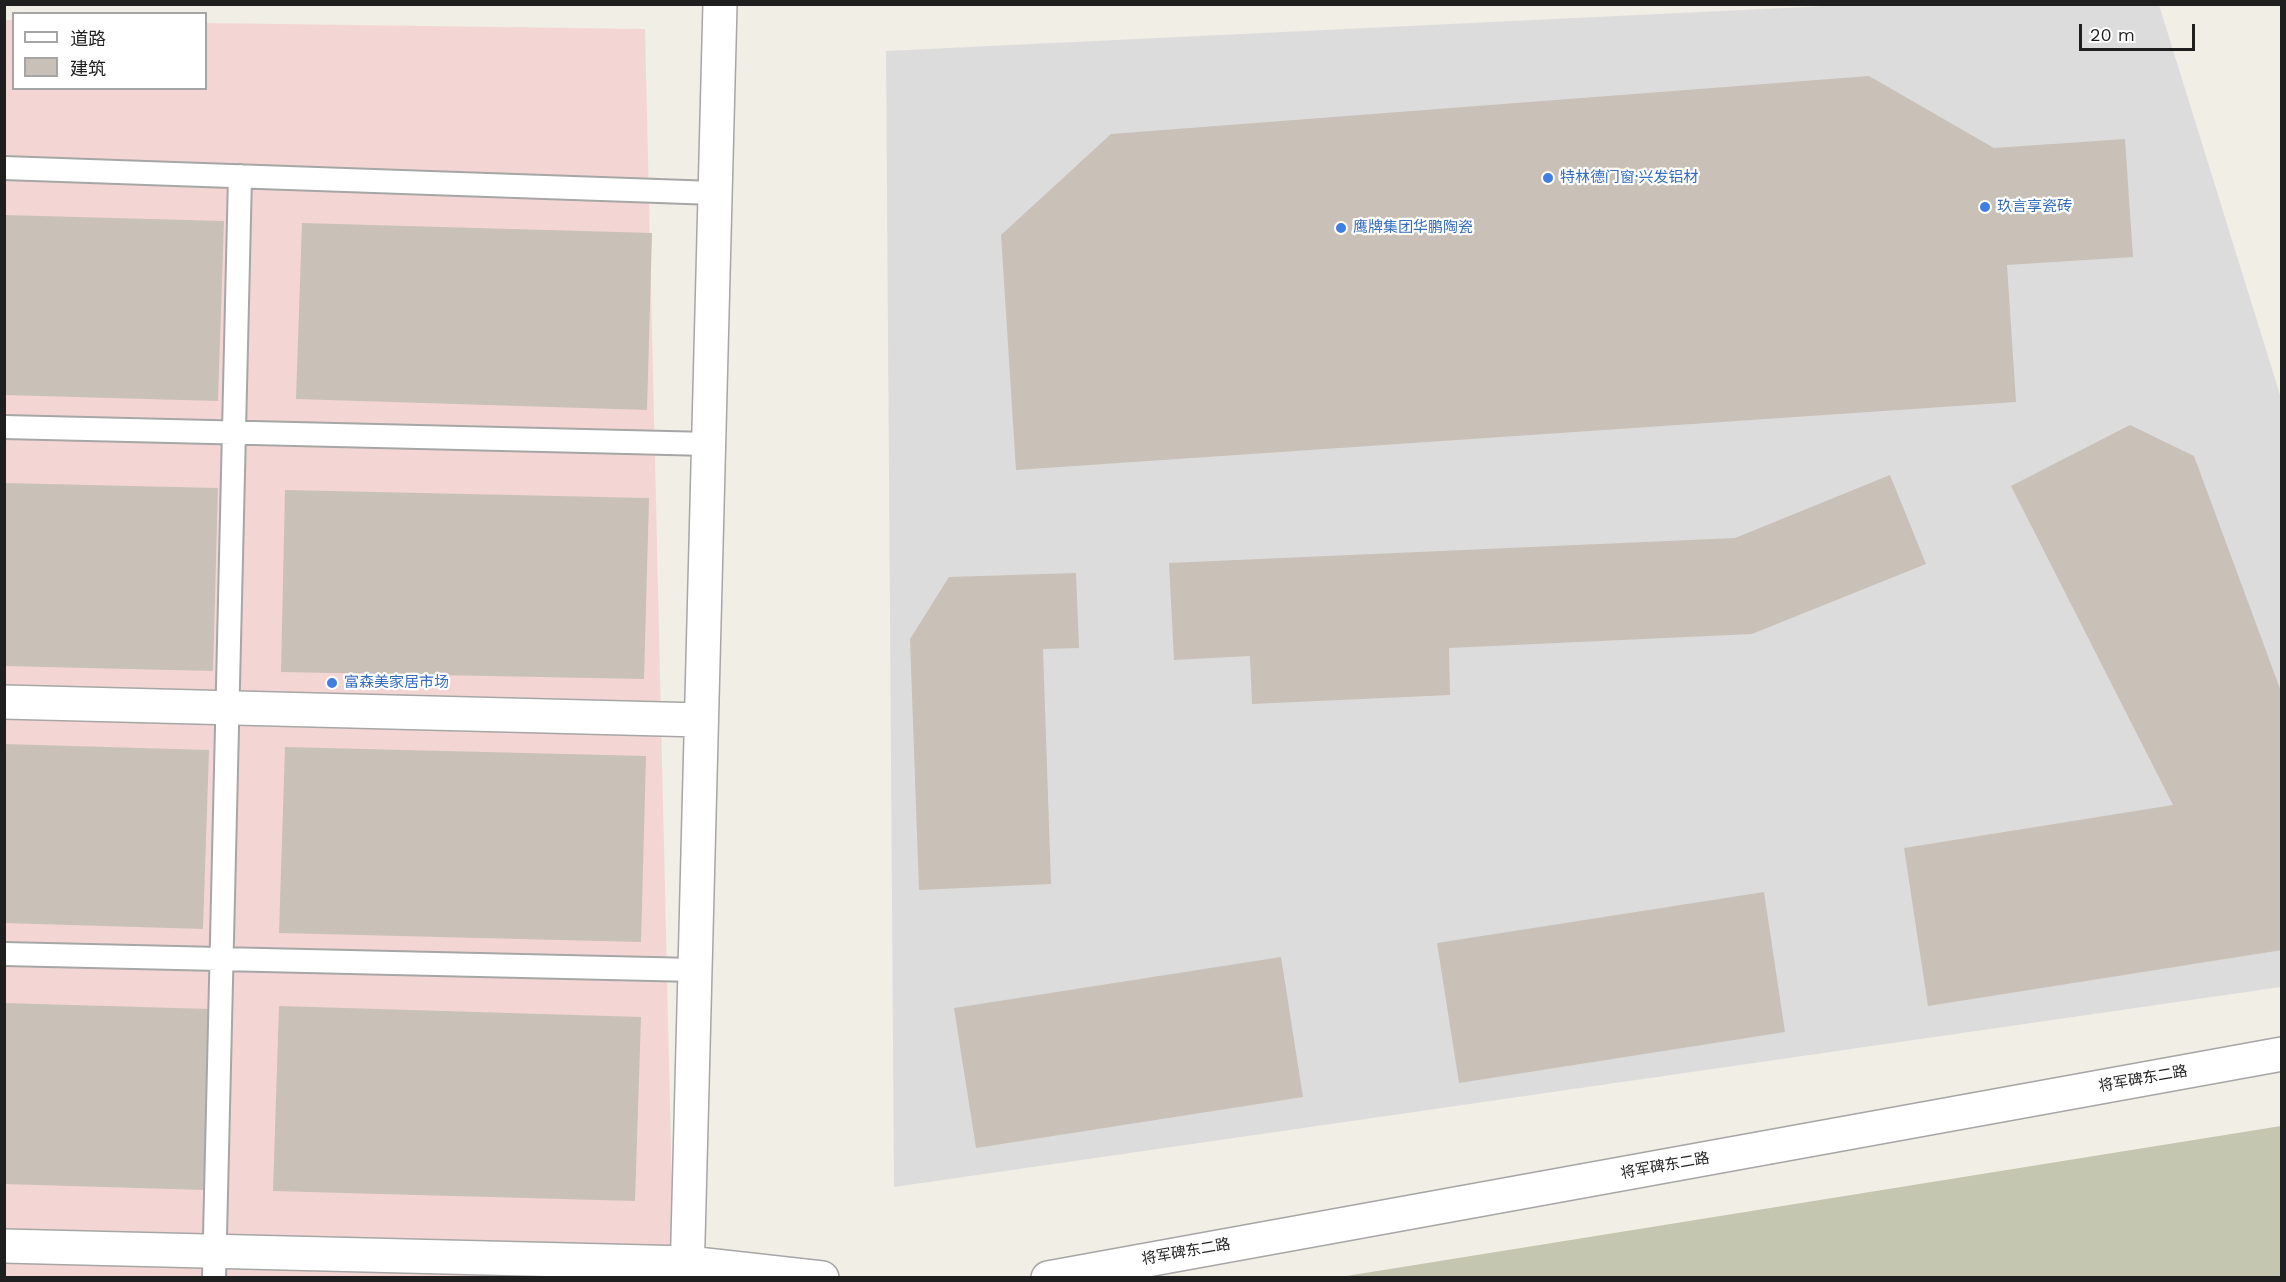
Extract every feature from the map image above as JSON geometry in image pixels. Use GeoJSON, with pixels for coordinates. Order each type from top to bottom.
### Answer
{"type":"FeatureCollection","features":[{"type":"Feature","properties":{"kind":"street"},"geometry":{"type":"LineString","coordinates":[[688,1270],[720,4]]}},
{"type":"Feature","properties":{"kind":"street"},"geometry":{"type":"LineString","coordinates":[[4,702],[701,720]]}},
{"type":"Feature","properties":{"kind":"street","name":"将军碑东二路"},"geometry":{"type":"LineString","coordinates":[[1048,1278],[2282,1054]]}},
{"type":"Feature","properties":{"kind":"street"},"geometry":{"type":"LineString","coordinates":[[4,1246],[214,1265],[688,1270],[822,1278]]}},
{"type":"Feature","properties":{"kind":"lane"},"geometry":{"type":"LineString","coordinates":[[4,168],[715,193]]}},
{"type":"Feature","properties":{"kind":"lane"},"geometry":{"type":"LineString","coordinates":[[214,1265],[240,177]]}},
{"type":"Feature","properties":{"kind":"lane"},"geometry":{"type":"LineString","coordinates":[[4,427],[709,444]]}},
{"type":"Feature","properties":{"kind":"lane"},"geometry":{"type":"LineString","coordinates":[[4,954],[695,970]]}},
{"type":"Feature","properties":{"kind":"shaded area"},"geometry":{"type":"Polygon","coordinates":[[[1847,5],[2159,5],[2281,398],[2281,987],[894,1187],[886,51],[1847,5]]]}},
{"type":"Feature","properties":{"kind":"shaded area","name":"富森美家居市场"},"geometry":{"type":"Polygon","coordinates":[[[5,20],[12,20],[12,90],[207,90],[207,23],[645,29],[674,1277],[5,1278],[5,20]]]}},
{"type":"Feature","properties":{"kind":"shaded area"},"geometry":{"type":"Polygon","coordinates":[[[2281,1126],[2281,1277],[1340,1277],[2281,1126]]]}},
{"type":"Feature","properties":{"kind":"building"},"geometry":{"type":"Polygon","coordinates":[[[1869,76],[1994,148],[2125,139],[2133,257],[2007,265],[2016,402],[1016,470],[1001,235],[1111,134],[1869,76]]]}},
{"type":"Feature","properties":{"kind":"building"},"geometry":{"type":"Polygon","coordinates":[[[4,215],[224,221],[218,401],[4,395],[4,215]]]}},
{"type":"Feature","properties":{"kind":"building"},"geometry":{"type":"Polygon","coordinates":[[[302,223],[652,233],[647,410],[296,399],[302,223]]]}},
{"type":"Feature","properties":{"kind":"building"},"geometry":{"type":"Polygon","coordinates":[[[2130,425],[2194,456],[2282,694],[2282,950],[1928,1006],[1904,848],[2173,805],[2011,486],[2130,425]]]}},
{"type":"Feature","properties":{"kind":"building"},"geometry":{"type":"Polygon","coordinates":[[[1890,475],[1926,564],[1752,634],[1449,648],[1450,695],[1252,704],[1250,656],[1174,660],[1169,563],[1735,538],[1890,475]]]}},
{"type":"Feature","properties":{"kind":"building"},"geometry":{"type":"Polygon","coordinates":[[[4,483],[218,488],[213,671],[4,666],[4,483]]]}},
{"type":"Feature","properties":{"kind":"building"},"geometry":{"type":"Polygon","coordinates":[[[285,490],[649,498],[644,679],[281,672],[285,490]]]}},
{"type":"Feature","properties":{"kind":"building"},"geometry":{"type":"Polygon","coordinates":[[[1076,573],[1079,648],[1043,649],[1051,884],[919,890],[910,639],[949,577],[1076,573]]]}},
{"type":"Feature","properties":{"kind":"building"},"geometry":{"type":"Polygon","coordinates":[[[4,744],[209,750],[203,929],[4,923],[4,744]]]}},
{"type":"Feature","properties":{"kind":"building"},"geometry":{"type":"Polygon","coordinates":[[[285,747],[646,756],[641,942],[279,933],[285,747]]]}},
{"type":"Feature","properties":{"kind":"building"},"geometry":{"type":"Polygon","coordinates":[[[1764,892],[1785,1032],[1459,1083],[1437,943],[1764,892]]]}},
{"type":"Feature","properties":{"kind":"building"},"geometry":{"type":"Polygon","coordinates":[[[1281,957],[1303,1097],[976,1148],[954,1008],[1281,957]]]}},
{"type":"Feature","properties":{"kind":"building"},"geometry":{"type":"Polygon","coordinates":[[[4,1003],[210,1009],[204,1190],[4,1184],[4,1003]]]}},
{"type":"Feature","properties":{"kind":"building"},"geometry":{"type":"Polygon","coordinates":[[[279,1006],[641,1017],[635,1201],[273,1191],[279,1006]]]}},
{"type":"Feature","properties":{"kind":"place","name":"特林德门窗·兴发铝材"},"geometry":{"type":"Point","coordinates":[1548,178]}},
{"type":"Feature","properties":{"kind":"place","name":"玖言享瓷砖"},"geometry":{"type":"Point","coordinates":[1985,207]}},
{"type":"Feature","properties":{"kind":"place","name":"鹰牌集团华鹏陶瓷"},"geometry":{"type":"Point","coordinates":[1341,228]}},
{"type":"Feature","properties":{"kind":"place","name":"富森美家居市场"},"geometry":{"type":"Point","coordinates":[332,683]}}]}
